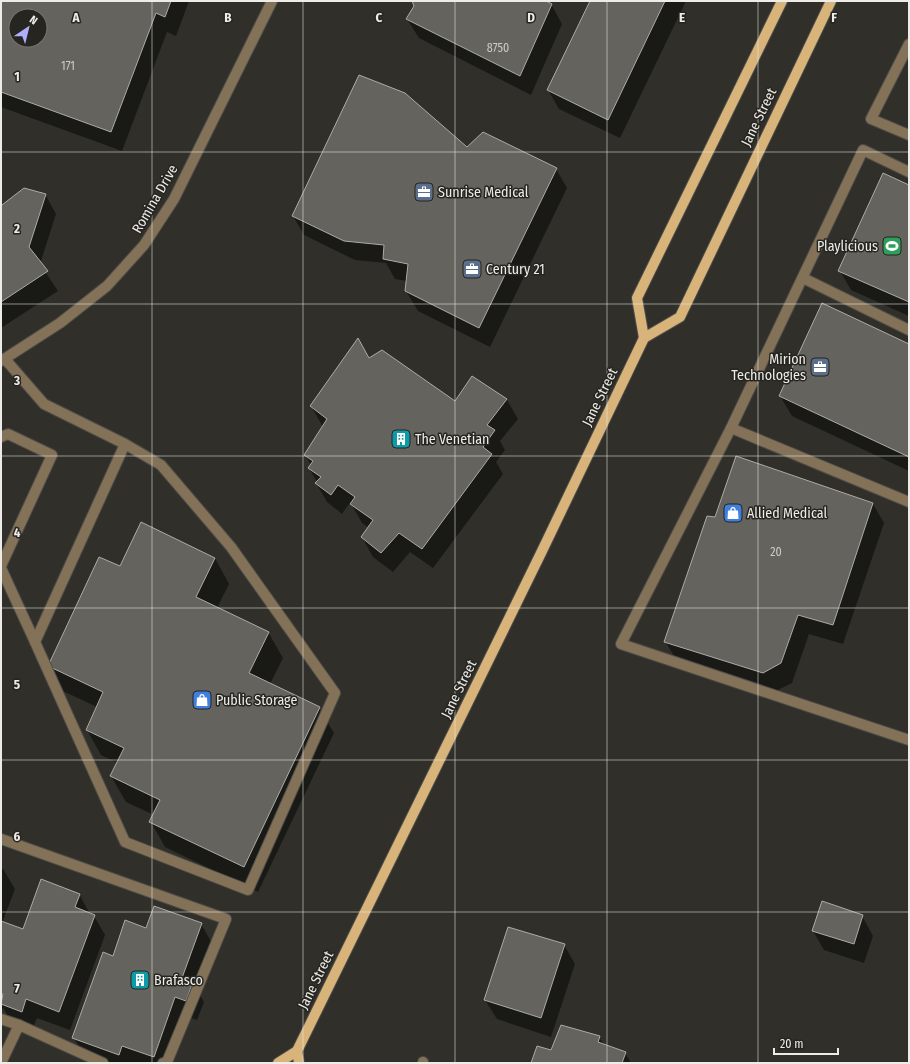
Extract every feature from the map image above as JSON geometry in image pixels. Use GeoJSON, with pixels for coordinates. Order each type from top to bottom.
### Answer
{"type":"FeatureCollection","features":[{"type":"Feature","properties":{"kind":"main road"},"geometry":{"type":"LineString","coordinates":[[644,338],[638,298],[782,1]]}},
{"type":"Feature","properties":{"kind":"main road","name":"Jane Street"},"geometry":{"type":"LineString","coordinates":[[297,1051],[542,551],[644,338],[680,316],[831,1]]}},
{"type":"Feature","properties":{"kind":"main road"},"geometry":{"type":"LineString","coordinates":[[278,1063],[297,1051],[298,1063]]}},
{"type":"Feature","properties":{"kind":"street","name":"Romina Drive"},"geometry":{"type":"LineString","coordinates":[[3,360],[60,323],[107,286],[144,245],[174,199],[272,1]]}},
{"type":"Feature","properties":{"kind":"street"},"geometry":{"type":"LineString","coordinates":[[909,44],[871,119],[909,135]]}},
{"type":"Feature","properties":{"kind":"street"},"geometry":{"type":"LineString","coordinates":[[909,172],[863,150],[731,428],[621,644],[909,740]]}},
{"type":"Feature","properties":{"kind":"street"},"geometry":{"type":"LineString","coordinates":[[803,278],[909,330]]}},
{"type":"Feature","properties":{"kind":"street"},"geometry":{"type":"LineString","coordinates":[[1,437],[8,434],[52,455],[1,567],[125,842],[248,890],[335,693],[232,547],[161,465],[125,444],[44,404],[3,360]]}},
{"type":"Feature","properties":{"kind":"street"},"geometry":{"type":"LineString","coordinates":[[731,428],[909,502]]}},
{"type":"Feature","properties":{"kind":"street"},"geometry":{"type":"LineString","coordinates":[[35,642],[125,444]]}},
{"type":"Feature","properties":{"kind":"street"},"geometry":{"type":"LineString","coordinates":[[1,840],[226,919],[166,1062],[163,1063]]}},
{"type":"Feature","properties":{"kind":"street"},"geometry":{"type":"LineString","coordinates":[[1,1019],[19,1025],[103,1063]]}},
{"type":"Feature","properties":{"kind":"street"},"geometry":{"type":"LineString","coordinates":[[1,1063],[19,1025]]}},
{"type":"Feature","properties":{"kind":"building"},"geometry":{"type":"Polygon","coordinates":[[[1,1],[171,1],[165,17],[156,13],[111,132],[1,92],[1,1]]]}},
{"type":"Feature","properties":{"kind":"building"},"geometry":{"type":"Polygon","coordinates":[[[412,1],[546,1],[552,4],[520,76],[406,19],[414,6],[412,1]]]}},
{"type":"Feature","properties":{"kind":"building"},"geometry":{"type":"Polygon","coordinates":[[[590,1],[665,1],[608,120],[547,90],[590,1]]]}},
{"type":"Feature","properties":{"kind":"building","name":"Sunrise Medical"},"geometry":{"type":"Polygon","coordinates":[[[359,75],[405,93],[467,147],[483,132],[557,168],[479,328],[405,291],[408,264],[383,259],[384,245],[344,241],[292,216],[359,75]]]}},
{"type":"Feature","properties":{"kind":"building"},"geometry":{"type":"Polygon","coordinates":[[[883,173],[909,185],[909,302],[838,271],[883,173]]]}},
{"type":"Feature","properties":{"kind":"building"},"geometry":{"type":"Polygon","coordinates":[[[24,188],[46,194],[29,247],[48,271],[1,302],[1,203],[2,205],[24,188]]]}},
{"type":"Feature","properties":{"kind":"building"},"geometry":{"type":"Polygon","coordinates":[[[822,303],[909,344],[909,457],[779,396],[822,303]]]}},
{"type":"Feature","properties":{"kind":"building","name":"The Venetian"},"geometry":{"type":"Polygon","coordinates":[[[358,338],[369,358],[382,350],[455,401],[472,376],[507,399],[487,425],[495,430],[483,447],[492,454],[422,549],[399,533],[381,553],[361,537],[373,520],[350,504],[355,497],[338,485],[331,495],[315,483],[321,477],[308,468],[313,461],[304,455],[327,419],[310,406],[358,338]]]}},
{"type":"Feature","properties":{"kind":"building"},"geometry":{"type":"Polygon","coordinates":[[[736,456],[873,503],[833,625],[798,615],[781,663],[763,673],[664,642],[707,516],[715,517],[736,456]]]}},
{"type":"Feature","properties":{"kind":"building","name":"Public Storage"},"geometry":{"type":"Polygon","coordinates":[[[141,522],[215,558],[196,597],[269,632],[249,673],[320,707],[244,867],[149,822],[160,800],[110,776],[124,748],[86,730],[103,692],[48,666],[99,557],[120,566],[141,522]]]}},
{"type":"Feature","properties":{"kind":"building"},"geometry":{"type":"Polygon","coordinates":[[[41,879],[80,894],[75,907],[95,915],[59,1012],[26,999],[22,1012],[1,1004],[3,994],[1,993],[1,921],[23,929],[41,879]]]}},
{"type":"Feature","properties":{"kind":"building"},"geometry":{"type":"Polygon","coordinates":[[[822,901],[863,915],[854,944],[812,931],[822,901]]]}},
{"type":"Feature","properties":{"kind":"building","name":"Brafasco"},"geometry":{"type":"Polygon","coordinates":[[[154,906],[202,923],[182,978],[193,982],[186,1001],[175,997],[154,1057],[122,1046],[119,1055],[72,1038],[103,952],[113,956],[125,920],[146,928],[154,906]]]}},
{"type":"Feature","properties":{"kind":"building"},"geometry":{"type":"Polygon","coordinates":[[[508,927],[565,944],[541,1018],[484,1000],[508,927]]]}},
{"type":"Feature","properties":{"kind":"building"},"geometry":{"type":"Polygon","coordinates":[[[561,1025],[600,1036],[598,1042],[626,1052],[622,1063],[531,1063],[537,1046],[551,1050],[561,1025]]]}},
{"type":"Feature","properties":{"kind":"place","name":"Sunrise Medical"},"geometry":{"type":"Point","coordinates":[424,192]}},
{"type":"Feature","properties":{"kind":"place","name":"Playlicious"},"geometry":{"type":"Point","coordinates":[892,246]}},
{"type":"Feature","properties":{"kind":"place","name":"Century 21"},"geometry":{"type":"Point","coordinates":[472,269]}},
{"type":"Feature","properties":{"kind":"place","name":"Mirion Technologies"},"geometry":{"type":"Point","coordinates":[820,367]}},
{"type":"Feature","properties":{"kind":"place","name":"The Venetian"},"geometry":{"type":"Point","coordinates":[401,439]}},
{"type":"Feature","properties":{"kind":"place","name":"Allied Medical"},"geometry":{"type":"Point","coordinates":[733,513]}},
{"type":"Feature","properties":{"kind":"place","name":"Public Storage"},"geometry":{"type":"Point","coordinates":[202,700]}},
{"type":"Feature","properties":{"kind":"place","name":"Brafasco"},"geometry":{"type":"Point","coordinates":[140,980]}}]}
